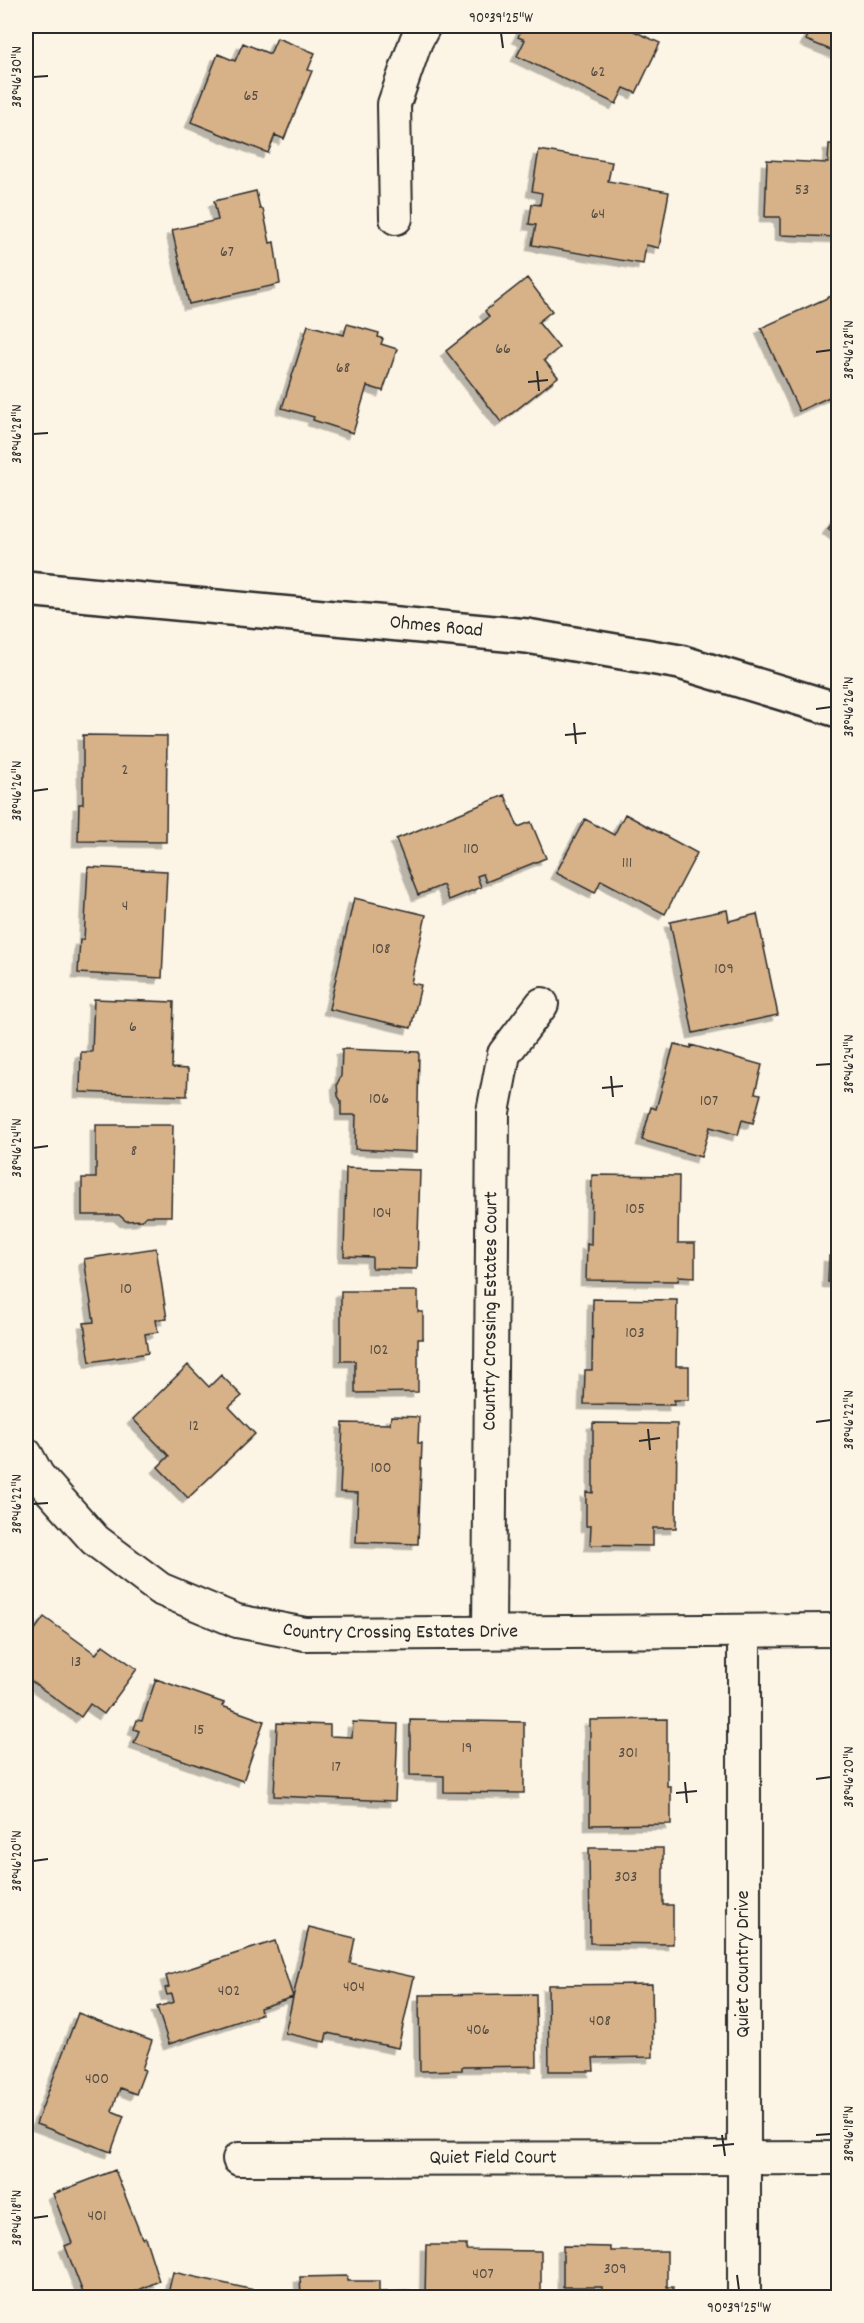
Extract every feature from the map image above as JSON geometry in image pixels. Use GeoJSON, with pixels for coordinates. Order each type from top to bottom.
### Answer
{"type":"FeatureCollection","features":[{"type":"Feature","properties":{"kind":"main road","name":"Ohmes Road"},"geometry":{"type":"LineString","coordinates":[[26,589],[527,636],[680,662],[838,710]]}},
{"type":"Feature","properties":{"kind":"street"},"geometry":{"type":"LineString","coordinates":[[396,218],[393,104],[416,41],[424,26]]}},
{"type":"Feature","properties":{"kind":"street","name":"Country Crossing Estates Court"},"geometry":{"type":"LineString","coordinates":[[489,1631],[493,1112],[504,1054],[542,1004]]}},
{"type":"Feature","properties":{"kind":"street","name":"Country Crossing Estates Drive"},"geometry":{"type":"LineString","coordinates":[[26,1454],[38,1476],[94,1540],[159,1589],[237,1622],[305,1634],[838,1630]]}},
{"type":"Feature","properties":{"kind":"street","name":"Quiet Country Drive"},"geometry":{"type":"LineString","coordinates":[[744,1631],[744,2298]]}},
{"type":"Feature","properties":{"kind":"street","name":"Quiet Field Court"},"geometry":{"type":"LineString","coordinates":[[239,2159],[838,2158]]}},
{"type":"Feature","properties":{"kind":"building"},"geometry":{"type":"Polygon","coordinates":[[[523,26],[623,26],[660,43],[636,93],[624,88],[616,104],[517,56],[525,40],[518,37],[523,26]]]}},
{"type":"Feature","properties":{"kind":"building"},"geometry":{"type":"Polygon","coordinates":[[[812,26],[838,26],[838,53],[806,40],[812,26]]]}},
{"type":"Feature","properties":{"kind":"building"},"geometry":{"type":"Polygon","coordinates":[[[277,38],[315,53],[308,70],[312,71],[284,139],[275,135],[268,153],[191,122],[218,54],[235,61],[243,43],[270,54],[277,38]]]}},
{"type":"Feature","properties":{"kind":"building"},"geometry":{"type":"Polygon","coordinates":[[[26,93],[33,98],[26,109],[26,93]]]}},
{"type":"Feature","properties":{"kind":"building"},"geometry":{"type":"Polygon","coordinates":[[[829,144],[838,144],[838,237],[780,235],[780,217],[765,217],[767,160],[828,163],[829,144]]]}},
{"type":"Feature","properties":{"kind":"building"},"geometry":{"type":"Polygon","coordinates":[[[539,150],[612,162],[608,181],[669,192],[659,248],[646,245],[643,264],[532,245],[536,225],[529,224],[532,204],[540,205],[542,193],[532,191],[539,150]]]}},
{"type":"Feature","properties":{"kind":"building"},"geometry":{"type":"Polygon","coordinates":[[[256,191],[260,209],[263,209],[270,243],[274,242],[280,284],[189,304],[172,230],[218,220],[214,201],[256,191]]]}},
{"type":"Feature","properties":{"kind":"building"},"geometry":{"type":"Polygon","coordinates":[[[527,278],[552,311],[538,322],[559,348],[544,360],[558,377],[501,422],[446,351],[489,317],[485,311],[527,278]]]}},
{"type":"Feature","properties":{"kind":"building"},"geometry":{"type":"Polygon","coordinates":[[[838,293],[838,393],[799,411],[761,328],[838,293]]]}},
{"type":"Feature","properties":{"kind":"building"},"geometry":{"type":"Polygon","coordinates":[[[347,324],[379,333],[378,337],[383,339],[381,344],[397,349],[383,391],[367,386],[353,433],[313,420],[314,417],[282,408],[308,325],[344,335],[347,324]]]}},
{"type":"Feature","properties":{"kind":"building"},"geometry":{"type":"Polygon","coordinates":[[[838,514],[838,536],[828,528],[838,514]]]}},
{"type":"Feature","properties":{"kind":"building"},"geometry":{"type":"Polygon","coordinates":[[[83,735],[167,736],[166,842],[78,841],[79,804],[83,804],[83,735]]]}},
{"type":"Feature","properties":{"kind":"building"},"geometry":{"type":"Polygon","coordinates":[[[505,795],[518,827],[531,822],[546,858],[486,882],[483,874],[477,876],[481,887],[449,900],[443,885],[418,895],[396,839],[505,795]]]}},
{"type":"Feature","properties":{"kind":"building"},"geometry":{"type":"Polygon","coordinates":[[[625,814],[697,853],[665,914],[601,880],[595,893],[556,873],[585,819],[614,835],[625,814]]]}},
{"type":"Feature","properties":{"kind":"building"},"geometry":{"type":"Polygon","coordinates":[[[88,867],[167,871],[162,978],[78,973],[80,940],[84,940],[88,867]]]}},
{"type":"Feature","properties":{"kind":"building"},"geometry":{"type":"Polygon","coordinates":[[[354,898],[426,915],[411,983],[421,985],[411,1028],[329,1009],[354,898]]]}},
{"type":"Feature","properties":{"kind":"building"},"geometry":{"type":"Polygon","coordinates":[[[727,910],[729,921],[757,914],[778,1015],[693,1033],[670,922],[727,910]]]}},
{"type":"Feature","properties":{"kind":"building"},"geometry":{"type":"Polygon","coordinates":[[[94,999],[174,1002],[172,1068],[188,1069],[187,1096],[80,1092],[81,1052],[92,1052],[94,999]]]}},
{"type":"Feature","properties":{"kind":"building"},"geometry":{"type":"Polygon","coordinates":[[[674,1044],[691,1048],[691,1045],[762,1065],[755,1093],[761,1094],[753,1123],[742,1120],[738,1135],[710,1127],[701,1157],[642,1140],[651,1107],[656,1109],[674,1044]]]}},
{"type":"Feature","properties":{"kind":"building"},"geometry":{"type":"Polygon","coordinates":[[[342,1049],[419,1052],[417,1152],[355,1149],[356,1115],[341,1115],[341,1101],[338,1096],[337,1084],[341,1076],[342,1049]]]}},
{"type":"Feature","properties":{"kind":"building"},"geometry":{"type":"Polygon","coordinates":[[[96,1125],[173,1125],[171,1216],[146,1216],[142,1220],[126,1221],[119,1215],[82,1215],[82,1178],[96,1178],[96,1125]]]}},
{"type":"Feature","properties":{"kind":"building"},"geometry":{"type":"Polygon","coordinates":[[[346,1168],[420,1170],[417,1269],[372,1268],[372,1257],[344,1256],[346,1168]]]}},
{"type":"Feature","properties":{"kind":"building"},"geometry":{"type":"Polygon","coordinates":[[[592,1175],[679,1176],[678,1243],[695,1243],[695,1277],[679,1276],[678,1281],[586,1280],[587,1244],[591,1245],[592,1175]]]}},
{"type":"Feature","properties":{"kind":"building"},"geometry":{"type":"Polygon","coordinates":[[[156,1248],[167,1319],[156,1320],[158,1332],[145,1334],[148,1353],[90,1362],[84,1323],[94,1322],[84,1259],[156,1248]]]}},
{"type":"Feature","properties":{"kind":"building"},"geometry":{"type":"Polygon","coordinates":[[[829,1256],[838,1257],[838,1282],[828,1282],[829,1256]]]}},
{"type":"Feature","properties":{"kind":"building"},"geometry":{"type":"Polygon","coordinates":[[[341,1291],[418,1291],[418,1312],[423,1312],[423,1339],[418,1339],[418,1392],[355,1393],[355,1361],[341,1361],[341,1291]]]}},
{"type":"Feature","properties":{"kind":"building"},"geometry":{"type":"Polygon","coordinates":[[[593,1299],[677,1300],[676,1366],[689,1366],[689,1400],[674,1400],[674,1405],[584,1404],[585,1370],[592,1370],[593,1299]]]}},
{"type":"Feature","properties":{"kind":"building"},"geometry":{"type":"Polygon","coordinates":[[[188,1365],[209,1387],[221,1375],[242,1396],[229,1407],[255,1434],[188,1498],[158,1467],[169,1456],[133,1419],[188,1365]]]}},
{"type":"Feature","properties":{"kind":"building"},"geometry":{"type":"Polygon","coordinates":[[[391,1416],[419,1417],[418,1443],[422,1443],[418,1544],[356,1542],[358,1493],[340,1492],[343,1423],[390,1424],[391,1416]]]}},
{"type":"Feature","properties":{"kind":"building"},"geometry":{"type":"Polygon","coordinates":[[[593,1423],[677,1424],[676,1528],[653,1528],[653,1546],[590,1545],[591,1526],[586,1526],[586,1492],[593,1493],[593,1423]]]}},
{"type":"Feature","properties":{"kind":"building"},"geometry":{"type":"Polygon","coordinates":[[[26,1577],[32,1583],[27,1588],[33,1594],[26,1603],[26,1577]]]}},
{"type":"Feature","properties":{"kind":"building"},"geometry":{"type":"Polygon","coordinates":[[[44,1617],[96,1654],[103,1645],[137,1669],[104,1714],[90,1704],[81,1717],[26,1677],[26,1642],[44,1617]]]}},
{"type":"Feature","properties":{"kind":"building"},"geometry":{"type":"Polygon","coordinates":[[[156,1679],[224,1703],[222,1706],[264,1721],[243,1781],[134,1743],[139,1731],[134,1729],[137,1720],[142,1721],[156,1679]]]}},
{"type":"Feature","properties":{"kind":"building"},"geometry":{"type":"Polygon","coordinates":[[[667,1719],[667,1786],[671,1786],[671,1824],[590,1825],[590,1720],[667,1719]]]}},
{"type":"Feature","properties":{"kind":"building"},"geometry":{"type":"Polygon","coordinates":[[[410,1720],[524,1722],[524,1793],[444,1792],[444,1776],[410,1775],[410,1720]]]}},
{"type":"Feature","properties":{"kind":"building"},"geometry":{"type":"Polygon","coordinates":[[[353,1722],[398,1724],[395,1801],[274,1796],[277,1723],[330,1725],[330,1736],[352,1737],[353,1722]]]}},
{"type":"Feature","properties":{"kind":"building"},"geometry":{"type":"Polygon","coordinates":[[[589,1848],[663,1848],[663,1905],[673,1905],[673,1944],[590,1943],[589,1848]]]}},
{"type":"Feature","properties":{"kind":"building"},"geometry":{"type":"Polygon","coordinates":[[[309,1927],[355,1938],[350,1963],[414,1977],[398,2048],[327,2033],[325,2042],[285,2033],[309,1927]]]}},
{"type":"Feature","properties":{"kind":"building"},"geometry":{"type":"Polygon","coordinates":[[[275,1941],[293,1997],[260,2008],[261,2014],[169,2044],[157,2007],[174,2002],[172,1994],[167,1995],[165,1988],[169,1987],[166,1976],[275,1941]]]}},
{"type":"Feature","properties":{"kind":"building"},"geometry":{"type":"Polygon","coordinates":[[[652,1984],[653,2057],[593,2058],[594,2071],[549,2071],[548,1985],[652,1984]]]}},
{"type":"Feature","properties":{"kind":"building"},"geometry":{"type":"Polygon","coordinates":[[[536,1994],[537,2066],[462,2067],[462,2070],[420,2071],[419,1995],[536,1994]]]}},
{"type":"Feature","properties":{"kind":"building"},"geometry":{"type":"Polygon","coordinates":[[[78,2013],[152,2041],[136,2094],[120,2088],[112,2111],[124,2116],[111,2152],[36,2124],[78,2013]]]}},
{"type":"Feature","properties":{"kind":"building"},"geometry":{"type":"Polygon","coordinates":[[[115,2170],[142,2238],[145,2237],[159,2281],[121,2298],[85,2298],[65,2246],[72,2243],[53,2194],[115,2170]]]}},
{"type":"Feature","properties":{"kind":"building"},"geometry":{"type":"Polygon","coordinates":[[[426,2245],[466,2245],[466,2250],[541,2251],[541,2298],[425,2298],[426,2245]]]}},
{"type":"Feature","properties":{"kind":"building"},"geometry":{"type":"Polygon","coordinates":[[[563,2246],[611,2247],[611,2251],[667,2251],[667,2287],[673,2287],[673,2298],[602,2298],[602,2287],[563,2287],[563,2246]]]}},
{"type":"Feature","properties":{"kind":"building"},"geometry":{"type":"Polygon","coordinates":[[[173,2272],[286,2297],[286,2298],[167,2298],[173,2272]]]}},
{"type":"Feature","properties":{"kind":"building"},"geometry":{"type":"Polygon","coordinates":[[[347,2276],[347,2281],[379,2281],[379,2292],[418,2291],[418,2298],[301,2298],[300,2277],[347,2276]]]}}]}
